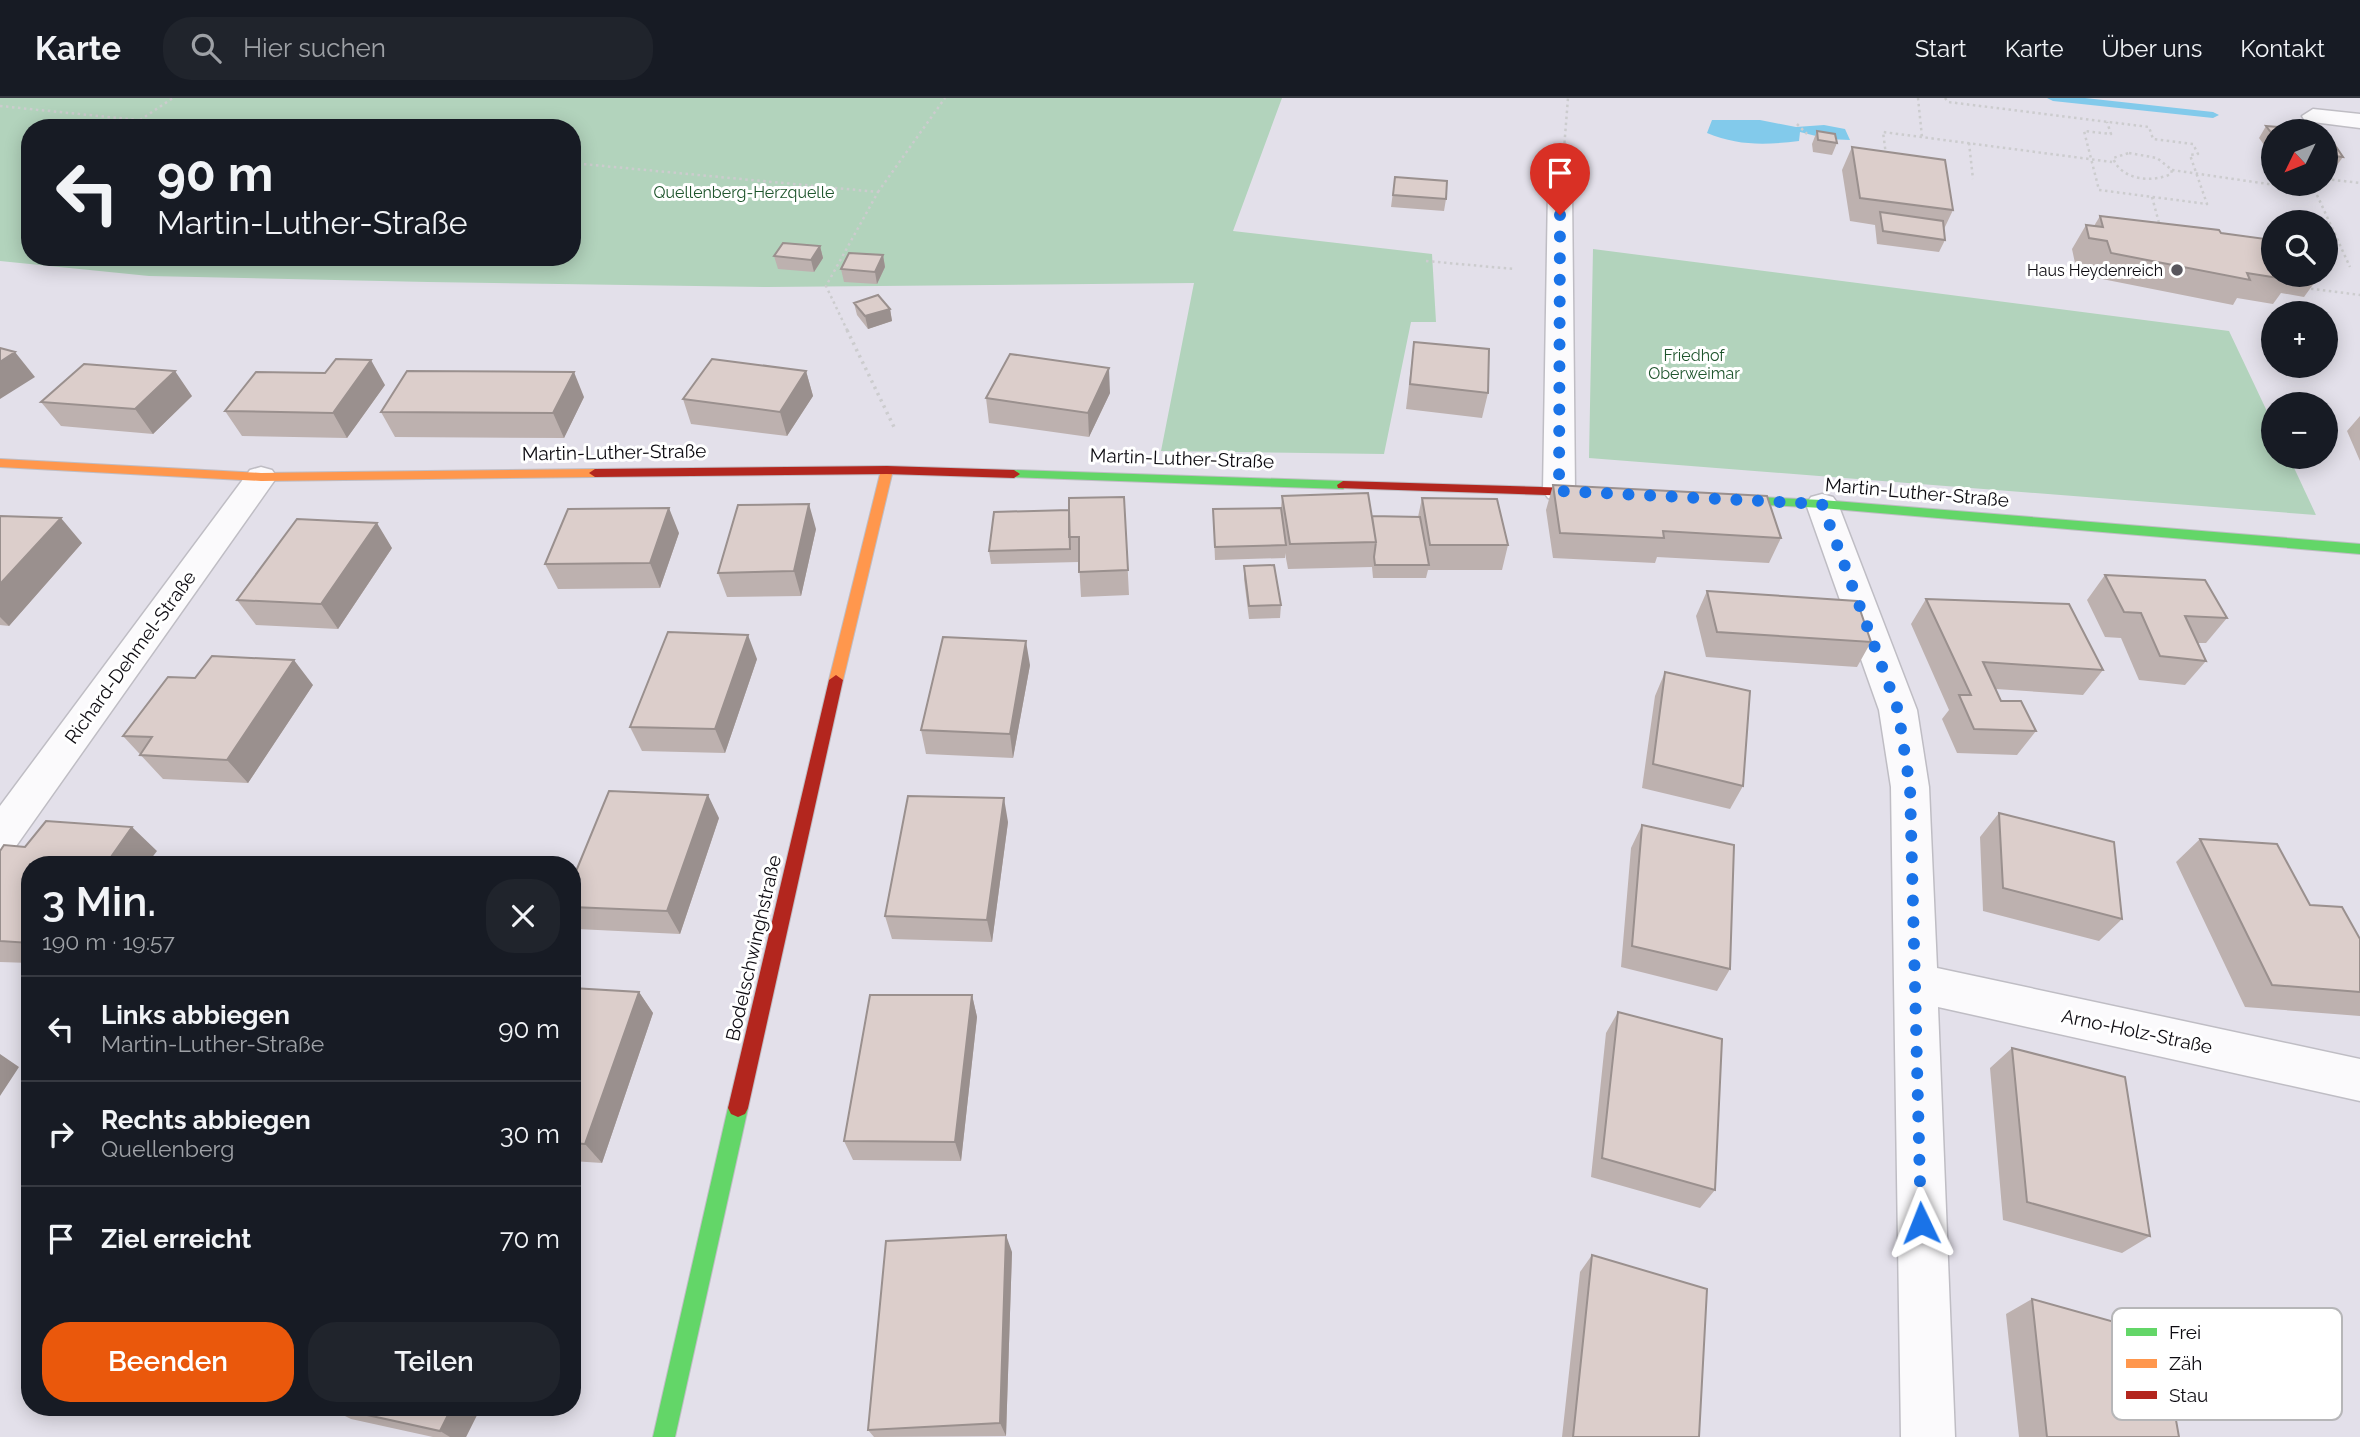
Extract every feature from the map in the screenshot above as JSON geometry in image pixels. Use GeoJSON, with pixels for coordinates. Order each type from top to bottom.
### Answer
{"type":"FeatureCollection","features":[{"type":"Feature","properties":{"kind":"street"},"geometry":{"type":"LineString","coordinates":[[2313,117],[2360,121]]}},
{"type":"Feature","properties":{"kind":"street"},"geometry":{"type":"LineString","coordinates":[[1559,491],[1560,188]]}},
{"type":"Feature","properties":{"kind":"street","name":"Martin-Luther-Straße"},"geometry":{"type":"LineString","coordinates":[[0,463],[261,477],[887,470],[1627,495]]}},
{"type":"Feature","properties":{"kind":"street","name":"Bodelschwinghstraße"},"geometry":{"type":"LineString","coordinates":[[664,1437],[812,782],[887,470]]}},
{"type":"Feature","properties":{"kind":"street","name":"Richard-Dehmel-Straße"},"geometry":{"type":"LineString","coordinates":[[0,837],[261,477]]}},
{"type":"Feature","properties":{"kind":"street","name":"Martin-Luther-Straße"},"geometry":{"type":"LineString","coordinates":[[1707,499],[1822,504],[2360,549]]}},
{"type":"Feature","properties":{"kind":"street"},"geometry":{"type":"LineString","coordinates":[[1822,504],[1898,710],[1910,787],[1928,1437]]}},
{"type":"Feature","properties":{"kind":"street","name":"Arno-Holz-Straße"},"geometry":{"type":"LineString","coordinates":[[1914,982],[2360,1080]]}},
{"type":"Feature","properties":{"kind":"path"},"geometry":{"type":"LineString","coordinates":[[142,119],[173,98]]}},
{"type":"Feature","properties":{"kind":"path"},"geometry":{"type":"LineString","coordinates":[[887,470],[899,438],[827,286],[878,192],[945,98]]}},
{"type":"Feature","properties":{"kind":"path"},"geometry":{"type":"LineString","coordinates":[[1568,98],[1568,103]]}},
{"type":"Feature","properties":{"kind":"path"},"geometry":{"type":"LineString","coordinates":[[1918,98],[1922,137]]}},
{"type":"Feature","properties":{"kind":"path"},"geometry":{"type":"LineString","coordinates":[[1945,98],[1948,102],[2148,127],[2153,139],[2193,144],[2198,154],[2190,155],[2207,204],[2099,190],[2084,131],[2111,134],[2107,122]]}},
{"type":"Feature","properties":{"kind":"path"},"geometry":{"type":"LineString","coordinates":[[0,106],[130,119]]}},
{"type":"Feature","properties":{"kind":"path"},"geometry":{"type":"LineString","coordinates":[[1797,124],[1807,134]]}},
{"type":"Feature","properties":{"kind":"path"},"geometry":{"type":"LineString","coordinates":[[1886,158],[1884,132],[2112,162],[2121,171],[2140,177],[2167,177],[2172,170]]}},
{"type":"Feature","properties":{"kind":"path"},"geometry":{"type":"LineString","coordinates":[[1969,143],[1973,179]]}},
{"type":"Feature","properties":{"kind":"path"},"geometry":{"type":"LineString","coordinates":[[2112,162],[2116,155],[2138,153],[2157,158],[2172,170],[2261,183]]}},
{"type":"Feature","properties":{"kind":"path"},"geometry":{"type":"LineString","coordinates":[[581,164],[878,192]]}},
{"type":"Feature","properties":{"kind":"path"},"geometry":{"type":"LineString","coordinates":[[2338,180],[2360,183]]}},
{"type":"Feature","properties":{"kind":"path"},"geometry":{"type":"LineString","coordinates":[[2318,196],[2350,267]]}},
{"type":"Feature","properties":{"kind":"path"},"geometry":{"type":"LineString","coordinates":[[2152,197],[2159,223]]}},
{"type":"Feature","properties":{"kind":"path"},"geometry":{"type":"LineString","coordinates":[[1426,261],[1560,273]]}},
{"type":"Feature","properties":{"kind":"path"},"geometry":{"type":"LineString","coordinates":[[2303,287],[2360,295]]}},
{"type":"Feature","properties":{"kind":"green space","name":"Quellenberg-Herzquelle"},"geometry":{"type":"Polygon","coordinates":[[[0,98],[1282,98],[1233,231],[1432,254],[1436,322],[1411,322],[1384,454],[1161,451],[1194,283],[768,287],[428,282],[149,276],[50,266],[581,266],[581,119],[21,119],[21,263],[0,261],[0,98]]]}},
{"type":"Feature","properties":{"kind":"green space","name":"Friedhof Oberweimar"},"geometry":{"type":"Polygon","coordinates":[[[1593,249],[2229,331],[2261,399],[2261,469],[2295,469],[2316,515],[1589,458],[1593,249]]]}},
{"type":"Feature","properties":{"kind":"water"},"geometry":{"type":"Polygon","coordinates":[[[1712,120],[1760,120],[1796,127],[1824,125],[1845,129],[1850,140],[1828,139],[1800,132],[1799,141],[1764,144],[1741,142],[1707,133],[1712,120]]]}},
{"type":"Feature","properties":{"kind":"building"},"geometry":{"type":"Polygon","coordinates":[[[1817,131],[1835,134],[1837,143],[1818,140],[1817,131]]]}},
{"type":"Feature","properties":{"kind":"building"},"geometry":{"type":"Polygon","coordinates":[[[1852,147],[1945,160],[1953,210],[1860,198],[1852,147]]]}},
{"type":"Feature","properties":{"kind":"building"},"geometry":{"type":"Polygon","coordinates":[[[1395,177],[1447,181],[1446,199],[1393,195],[1395,177]]]}},
{"type":"Feature","properties":{"kind":"building"},"geometry":{"type":"Polygon","coordinates":[[[1880,212],[1943,221],[1945,240],[1883,231],[1880,212]]]}},
{"type":"Feature","properties":{"kind":"building"},"geometry":{"type":"Polygon","coordinates":[[[2100,216],[2219,230],[2221,233],[2261,238],[2261,275],[2247,273],[2250,280],[2111,253],[2107,241],[2089,238],[2086,225],[2103,227],[2100,216]]]}},
{"type":"Feature","properties":{"kind":"building"},"geometry":{"type":"Polygon","coordinates":[[[783,243],[820,246],[811,260],[774,256],[783,243]]]}},
{"type":"Feature","properties":{"kind":"building"},"geometry":{"type":"Polygon","coordinates":[[[849,253],[883,255],[875,272],[841,269],[849,253]]]}},
{"type":"Feature","properties":{"kind":"building"},"geometry":{"type":"Polygon","coordinates":[[[878,295],[890,309],[865,316],[854,303],[878,295]]]}},
{"type":"Feature","properties":{"kind":"building"},"geometry":{"type":"Polygon","coordinates":[[[1414,342],[1489,349],[1488,393],[1410,384],[1414,342]]]}},
{"type":"Feature","properties":{"kind":"building"},"geometry":{"type":"Polygon","coordinates":[[[0,348],[15,352],[0,362],[0,348]]]}},
{"type":"Feature","properties":{"kind":"building"},"geometry":{"type":"Polygon","coordinates":[[[1010,354],[1109,368],[1088,413],[986,398],[1010,354]]]}},
{"type":"Feature","properties":{"kind":"building"},"geometry":{"type":"Polygon","coordinates":[[[336,359],[371,360],[333,413],[225,411],[256,372],[325,373],[336,359]]]}},
{"type":"Feature","properties":{"kind":"building"},"geometry":{"type":"Polygon","coordinates":[[[712,359],[806,371],[780,412],[683,399],[712,359]]]}},
{"type":"Feature","properties":{"kind":"building"},"geometry":{"type":"Polygon","coordinates":[[[84,364],[175,371],[135,409],[41,402],[84,364]]]}},
{"type":"Feature","properties":{"kind":"building"},"geometry":{"type":"Polygon","coordinates":[[[407,371],[574,372],[553,413],[381,412],[407,371]]]}},
{"type":"Feature","properties":{"kind":"building"},"geometry":{"type":"Polygon","coordinates":[[[1553,485],[1767,496],[1781,538],[1663,531],[1664,538],[1560,533],[1553,485]]]}},
{"type":"Feature","properties":{"kind":"building"},"geometry":{"type":"Polygon","coordinates":[[[1368,493],[1376,542],[1290,544],[1282,496],[1368,493]]]}},
{"type":"Feature","properties":{"kind":"building"},"geometry":{"type":"Polygon","coordinates":[[[1124,497],[1128,570],[1079,572],[1079,537],[1069,537],[1069,498],[1124,497]]]}},
{"type":"Feature","properties":{"kind":"building"},"geometry":{"type":"Polygon","coordinates":[[[1422,498],[1497,499],[1508,545],[1430,545],[1422,498]]]}},
{"type":"Feature","properties":{"kind":"building"},"geometry":{"type":"Polygon","coordinates":[[[809,504],[794,571],[718,573],[738,505],[809,504]]]}},
{"type":"Feature","properties":{"kind":"building"},"geometry":{"type":"Polygon","coordinates":[[[669,508],[650,563],[545,564],[568,509],[669,508]]]}},
{"type":"Feature","properties":{"kind":"building"},"geometry":{"type":"Polygon","coordinates":[[[1281,508],[1286,545],[1215,547],[1213,509],[1281,508]]]}},
{"type":"Feature","properties":{"kind":"building"},"geometry":{"type":"Polygon","coordinates":[[[1069,510],[1070,549],[989,551],[994,512],[1069,510]]]}},
{"type":"Feature","properties":{"kind":"building"},"geometry":{"type":"Polygon","coordinates":[[[0,516],[61,518],[0,584],[0,516]]]}},
{"type":"Feature","properties":{"kind":"building"},"geometry":{"type":"Polygon","coordinates":[[[1372,516],[1420,517],[1429,565],[1375,565],[1376,542],[1372,516]]]}},
{"type":"Feature","properties":{"kind":"building"},"geometry":{"type":"Polygon","coordinates":[[[297,519],[377,523],[321,604],[237,600],[297,519]]]}},
{"type":"Feature","properties":{"kind":"building"},"geometry":{"type":"Polygon","coordinates":[[[1274,565],[1281,605],[1249,606],[1244,566],[1274,565]]]}},
{"type":"Feature","properties":{"kind":"building"},"geometry":{"type":"Polygon","coordinates":[[[2105,575],[2205,580],[2227,618],[2185,616],[2206,661],[2160,656],[2141,613],[2124,612],[2105,575]]]}},
{"type":"Feature","properties":{"kind":"building"},"geometry":{"type":"Polygon","coordinates":[[[1707,591],[1857,601],[1871,642],[1717,632],[1707,591]]]}},
{"type":"Feature","properties":{"kind":"building"},"geometry":{"type":"Polygon","coordinates":[[[1926,599],[2069,604],[2103,670],[1983,662],[2001,701],[2021,701],[2036,731],[1974,729],[1959,695],[1971,695],[1926,599]]]}},
{"type":"Feature","properties":{"kind":"building"},"geometry":{"type":"Polygon","coordinates":[[[668,632],[748,635],[715,729],[630,727],[668,632]]]}},
{"type":"Feature","properties":{"kind":"building"},"geometry":{"type":"Polygon","coordinates":[[[943,637],[1026,641],[1010,734],[921,730],[943,637]]]}},
{"type":"Feature","properties":{"kind":"building"},"geometry":{"type":"Polygon","coordinates":[[[212,656],[294,660],[227,760],[140,755],[152,737],[123,736],[168,677],[195,678],[212,656]]]}},
{"type":"Feature","properties":{"kind":"building"},"geometry":{"type":"Polygon","coordinates":[[[1665,672],[1750,691],[1743,786],[1653,764],[1665,672]]]}},
{"type":"Feature","properties":{"kind":"building"},"geometry":{"type":"Polygon","coordinates":[[[609,791],[708,795],[667,911],[581,907],[581,859],[609,791]]]}},
{"type":"Feature","properties":{"kind":"building"},"geometry":{"type":"Polygon","coordinates":[[[908,796],[1004,798],[987,920],[885,916],[908,796]]]}},
{"type":"Feature","properties":{"kind":"building"},"geometry":{"type":"Polygon","coordinates":[[[1999,813],[2114,842],[2122,919],[2003,888],[1999,813]]]}},
{"type":"Feature","properties":{"kind":"building"},"geometry":{"type":"Polygon","coordinates":[[[46,821],[132,827],[112,856],[21,856],[21,942],[0,941],[0,851],[4,845],[25,847],[46,821]]]}},
{"type":"Feature","properties":{"kind":"building"},"geometry":{"type":"Polygon","coordinates":[[[1642,825],[1734,845],[1730,969],[1632,946],[1642,825]]]}},
{"type":"Feature","properties":{"kind":"building"},"geometry":{"type":"Polygon","coordinates":[[[2200,839],[2277,844],[2310,905],[2342,907],[2360,939],[2360,992],[2272,985],[2200,839]]]}},
{"type":"Feature","properties":{"kind":"building"},"geometry":{"type":"Polygon","coordinates":[[[581,989],[639,992],[585,1144],[581,1144],[581,989]]]}},
{"type":"Feature","properties":{"kind":"building"},"geometry":{"type":"Polygon","coordinates":[[[870,995],[972,995],[955,1142],[844,1141],[870,995]]]}},
{"type":"Feature","properties":{"kind":"building"},"geometry":{"type":"Polygon","coordinates":[[[1618,1012],[1722,1039],[1715,1190],[1602,1158],[1618,1012]]]}},
{"type":"Feature","properties":{"kind":"building"},"geometry":{"type":"Polygon","coordinates":[[[2012,1048],[2125,1077],[2150,1236],[2027,1202],[2012,1048]]]}},
{"type":"Feature","properties":{"kind":"building"},"geometry":{"type":"Polygon","coordinates":[[[1006,1235],[1000,1423],[868,1430],[886,1241],[1006,1235]]]}},
{"type":"Feature","properties":{"kind":"building"},"geometry":{"type":"Polygon","coordinates":[[[1592,1255],[1707,1289],[1699,1437],[1573,1437],[1592,1255]]]}},
{"type":"Feature","properties":{"kind":"building"},"geometry":{"type":"Polygon","coordinates":[[[2032,1299],[2112,1321],[2112,1420],[2176,1420],[2179,1437],[2047,1437],[2032,1299]]]}},
{"type":"Feature","properties":{"kind":"building"},"geometry":{"type":"Polygon","coordinates":[[[372,1416],[448,1416],[440,1431],[372,1416]]]}},
{"type":"Feature","properties":{"kind":"waterway"},"geometry":{"type":"LineString","coordinates":[[2053,98],[2213,115]]}},
{"type":"Feature","properties":{"kind":"traffic: fast"},"geometry":{"type":"LineString","coordinates":[[1014,474],[1343,485]]}},
{"type":"Feature","properties":{"kind":"traffic: fast"},"geometry":{"type":"LineString","coordinates":[[1717,499],[1822,504],[2360,549]]}},
{"type":"Feature","properties":{"kind":"traffic: fast"},"geometry":{"type":"LineString","coordinates":[[664,1437],[738,1108]]}},
{"type":"Feature","properties":{"kind":"traffic: slow"},"geometry":{"type":"LineString","coordinates":[[0,463],[261,477],[595,473]]}},
{"type":"Feature","properties":{"kind":"traffic: slow"},"geometry":{"type":"LineString","coordinates":[[836,680],[887,470]]}},
{"type":"Feature","properties":{"kind":"traffic: jam"},"geometry":{"type":"LineString","coordinates":[[595,473],[887,470],[1014,474]]}},
{"type":"Feature","properties":{"kind":"traffic: jam"},"geometry":{"type":"LineString","coordinates":[[1343,485],[1604,493]]}},
{"type":"Feature","properties":{"kind":"traffic: jam"},"geometry":{"type":"LineString","coordinates":[[738,1108],[836,680]]}},
{"type":"Feature","properties":{"kind":"place","name":"Haus Heydenreich"},"geometry":{"type":"Point","coordinates":[2177,270]}},
{"type":"Feature","properties":{"kind":"route"},"geometry":{"type":"LineString","coordinates":[[1560,215],[1559,491],[1822,504],[1898,710],[1910,787],[1921,1223]]}}]}
